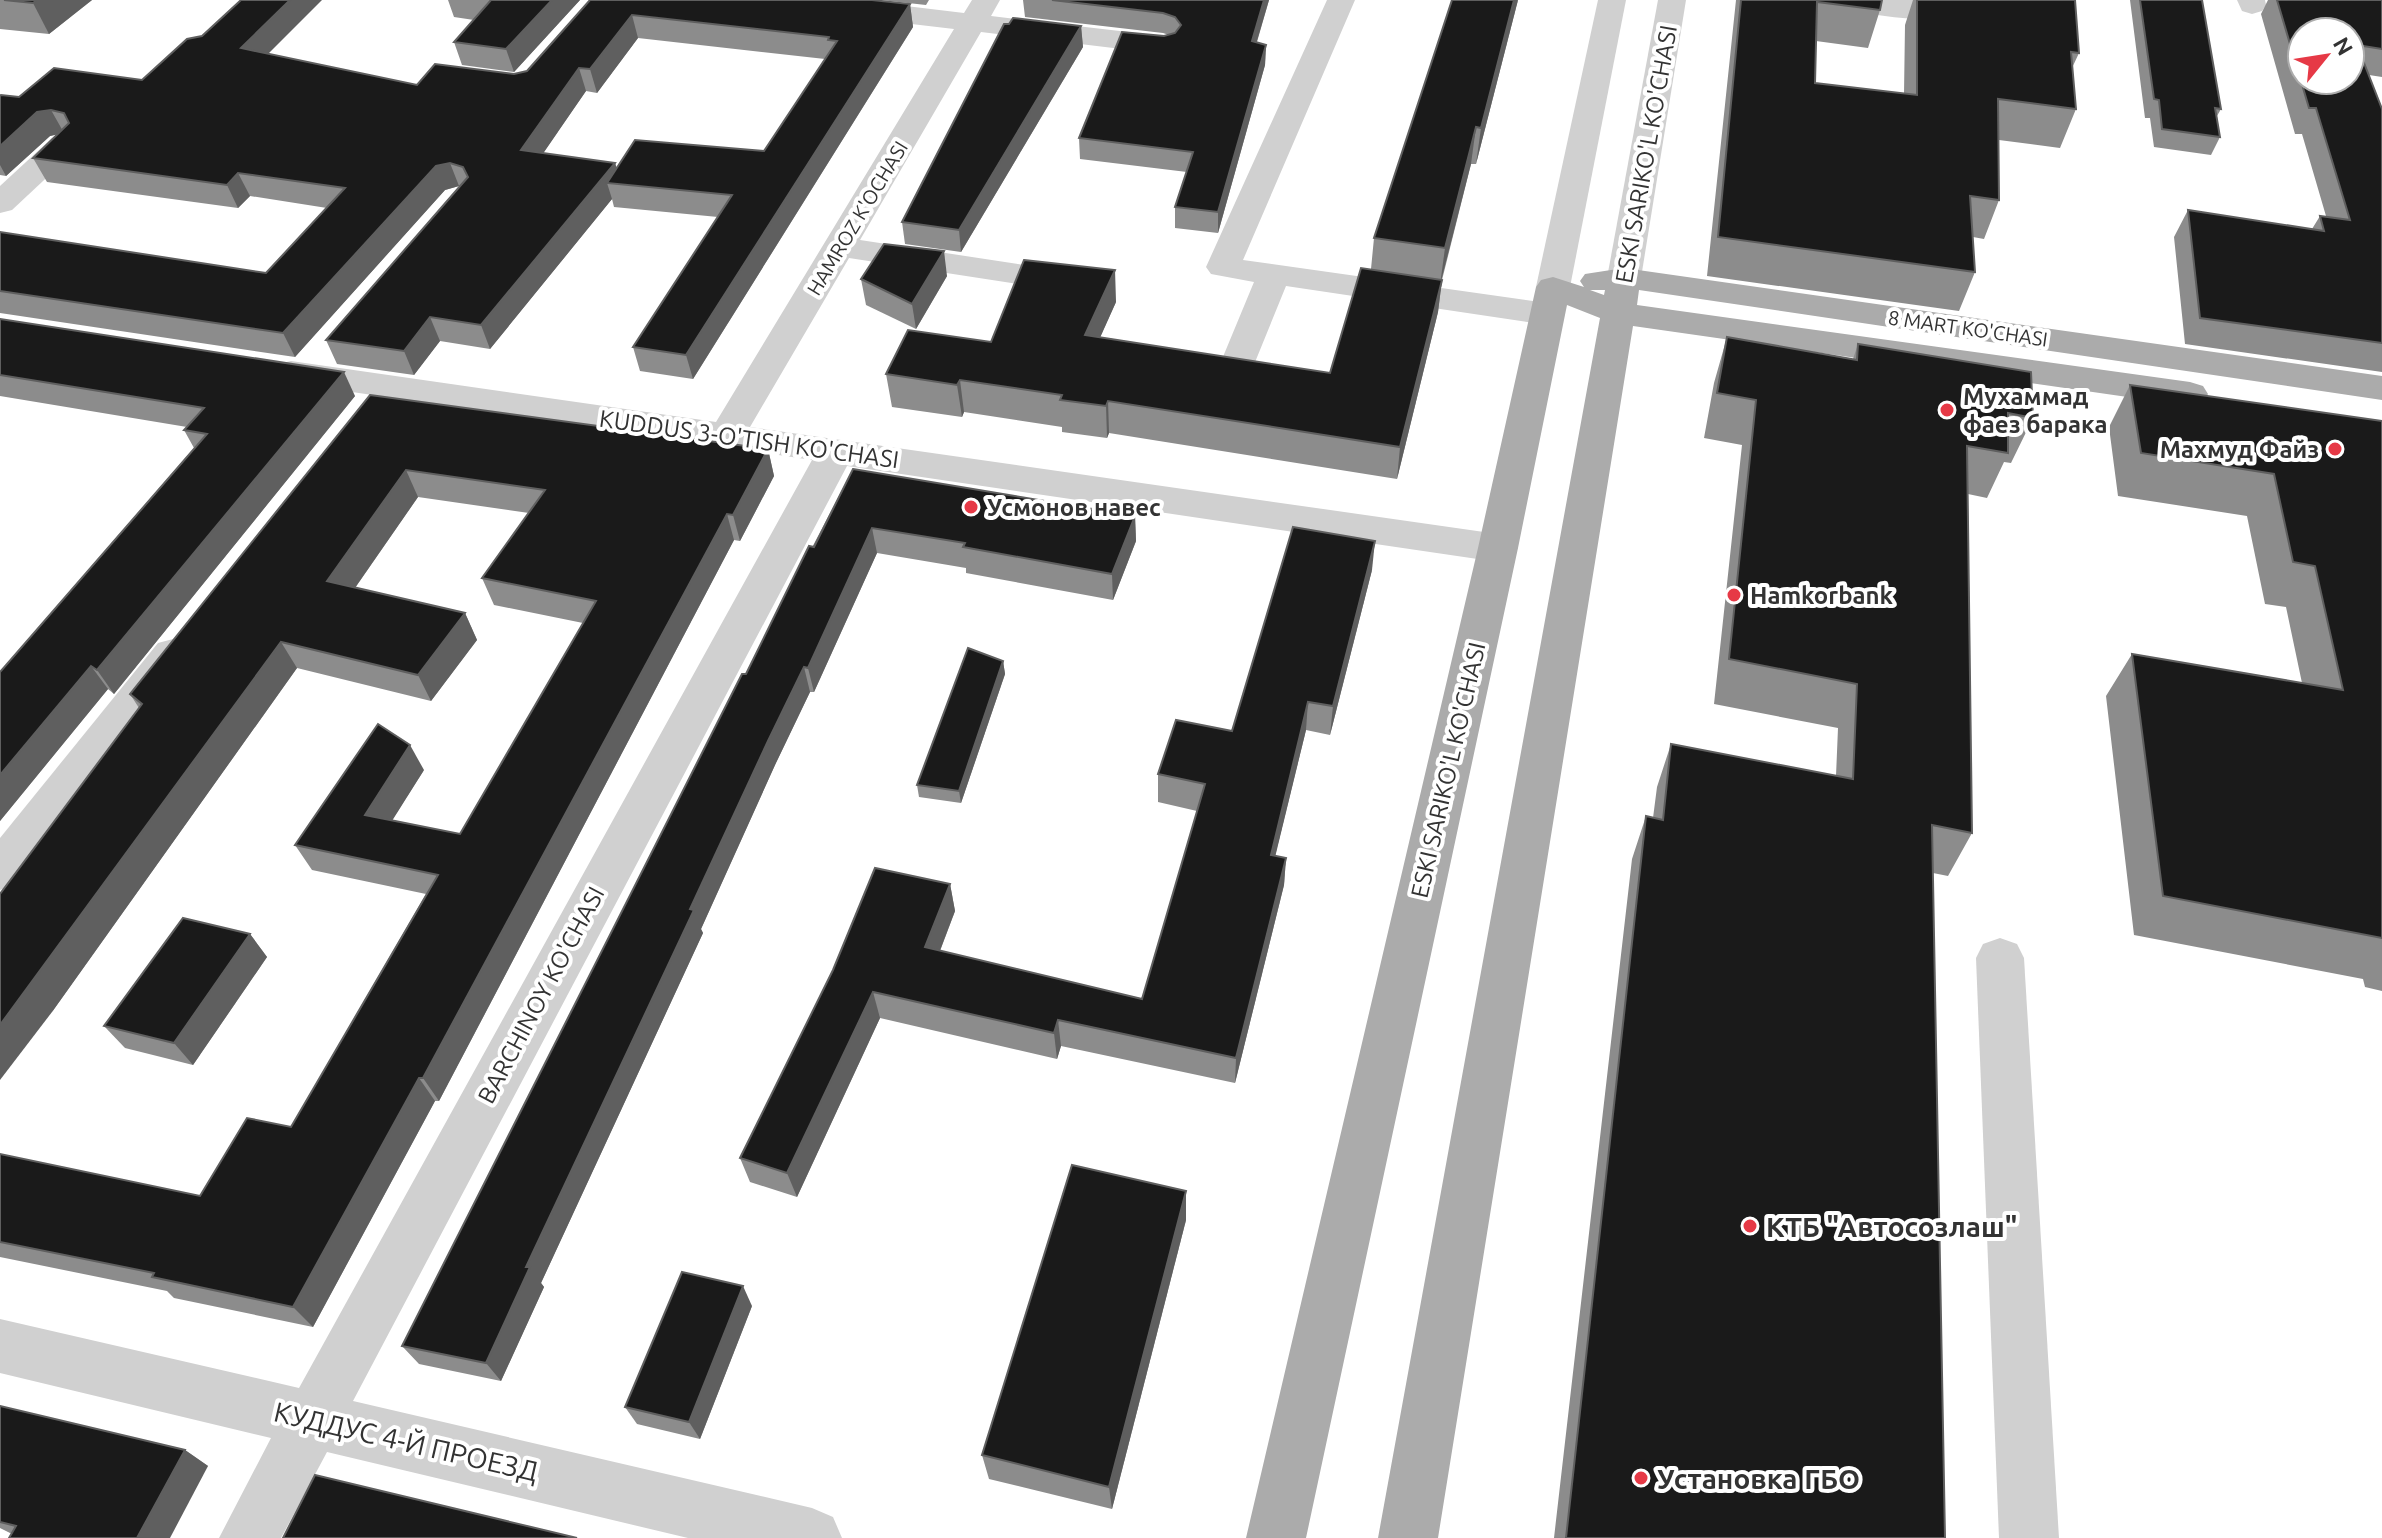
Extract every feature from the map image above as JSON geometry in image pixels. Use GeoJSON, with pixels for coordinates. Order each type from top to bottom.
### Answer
{"type":"FeatureCollection","features":[{"type":"Feature","properties":{"kind":"main road"},"geometry":{"type":"LineString","coordinates":[[1550,300],[1621,295]]}},
{"type":"Feature","properties":{"kind":"main road","name":"ESKI SARIKO'L KO'CHASI"},"geometry":{"type":"LineString","coordinates":[[1408,1538],[1621,295]]}},
{"type":"Feature","properties":{"kind":"main road","name":"8 MART KO'CHASI"},"geometry":{"type":"LineString","coordinates":[[1621,295],[2382,388]]}},
{"type":"Feature","properties":{"kind":"main road","name":"8 MART KO'CHASI"},"geometry":{"type":"LineString","coordinates":[[1621,295],[2226,399]]}},
{"type":"Feature","properties":{"kind":"main road","name":"ESKI SARIKO'L KO'CHASI"},"geometry":{"type":"LineString","coordinates":[[1276,1538],[1498,548],[1550,300]]}},
{"type":"Feature","properties":{"kind":"street"},"geometry":{"type":"LineString","coordinates":[[784,0],[980,12],[1163,45]]}},
{"type":"Feature","properties":{"kind":"street"},"geometry":{"type":"LineString","coordinates":[[1341,0],[1223,267],[1274,275],[1550,300]]}},
{"type":"Feature","properties":{"kind":"street","name":"ESKI SARIKO'L KO'CHASI"},"geometry":{"type":"LineString","coordinates":[[1550,300],[1612,0]]}},
{"type":"Feature","properties":{"kind":"street","name":"ESKI SARIKO'L KO'CHASI"},"geometry":{"type":"LineString","coordinates":[[1621,295],[1672,0]]}},
{"type":"Feature","properties":{"kind":"street"},"geometry":{"type":"LineString","coordinates":[[1841,0],[1936,10],[1955,6],[1963,0]]}},
{"type":"Feature","properties":{"kind":"street","name":"HAMROZ K'OCHASI"},"geometry":{"type":"LineString","coordinates":[[727,435],[980,12]]}},
{"type":"Feature","properties":{"kind":"street"},"geometry":{"type":"LineString","coordinates":[[0,203],[63,145]]}},
{"type":"Feature","properties":{"kind":"street"},"geometry":{"type":"LineString","coordinates":[[840,247],[1051,279]]}},
{"type":"Feature","properties":{"kind":"street"},"geometry":{"type":"LineString","coordinates":[[1238,364],[1274,275]]}},
{"type":"Feature","properties":{"kind":"street","name":"KUDDUS 3-O'TISH KO'CHASI"},"geometry":{"type":"LineString","coordinates":[[261,367],[314,362],[387,386],[1498,548]]}},
{"type":"Feature","properties":{"kind":"street"},"geometry":{"type":"LineString","coordinates":[[357,424],[387,386]]}},
{"type":"Feature","properties":{"kind":"street","name":"BARCHINOY KO'CHASI"},"geometry":{"type":"LineString","coordinates":[[249,1538],[835,453]]}},
{"type":"Feature","properties":{"kind":"street"},"geometry":{"type":"LineString","coordinates":[[0,871],[198,622]]}},
{"type":"Feature","properties":{"kind":"street"},"geometry":{"type":"LineString","coordinates":[[2000,958],[2029,1538]]}},
{"type":"Feature","properties":{"kind":"street","name":"КУДДУС 4-Й ПРОЕЗД"},"geometry":{"type":"LineString","coordinates":[[0,1346],[812,1538]]}},
{"type":"Feature","properties":{"kind":"building"},"geometry":{"type":"Polygon","coordinates":[[[4,0],[37,0],[33,3],[4,0]]]}},
{"type":"Feature","properties":{"kind":"building"},"geometry":{"type":"Polygon","coordinates":[[[241,0],[290,0],[241,48],[417,85],[435,64],[514,74],[527,71],[590,0],[872,0],[910,4],[686,355],[633,347],[732,195],[607,183],[635,140],[764,151],[837,41],[828,40],[829,37],[632,15],[590,69],[579,68],[521,150],[615,163],[481,325],[430,317],[404,351],[326,340],[468,177],[463,167],[450,163],[436,166],[283,333],[0,291],[0,232],[266,273],[345,188],[238,173],[227,185],[33,158],[69,123],[64,113],[51,110],[37,112],[0,146],[1,95],[19,97],[54,68],[142,80],[187,39],[202,36],[241,0]]]}},
{"type":"Feature","properties":{"kind":"building"},"geometry":{"type":"Polygon","coordinates":[[[491,0],[552,0],[506,49],[454,42],[491,0]]]}},
{"type":"Feature","properties":{"kind":"building"},"geometry":{"type":"Polygon","coordinates":[[[1052,0],[1264,0],[1252,41],[1266,45],[1218,212],[1175,207],[1193,152],[1079,138],[1122,32],[1164,36],[1175,33],[1181,25],[1175,17],[1052,0]]]}},
{"type":"Feature","properties":{"kind":"building"},"geometry":{"type":"Polygon","coordinates":[[[1452,0],[1514,0],[1481,128],[1476,127],[1445,248],[1374,238],[1452,0]]]}},
{"type":"Feature","properties":{"kind":"building"},"geometry":{"type":"Polygon","coordinates":[[[1741,0],[1882,0],[1880,10],[1817,2],[1815,83],[1917,95],[1917,0],[2075,0],[2079,53],[2071,52],[2076,109],[1998,99],[1999,200],[1970,196],[1975,272],[1718,237],[1741,0]]]}},
{"type":"Feature","properties":{"kind":"building"},"geometry":{"type":"Polygon","coordinates":[[[2140,0],[2202,0],[2221,109],[2215,108],[2220,137],[2162,129],[2159,100],[2154,99],[2140,0]]]}},
{"type":"Feature","properties":{"kind":"building"},"geometry":{"type":"Polygon","coordinates":[[[2277,0],[2382,0],[2382,49],[2366,46],[2366,16],[2286,16],[2286,30],[2277,0]]]}},
{"type":"Feature","properties":{"kind":"building"},"geometry":{"type":"Polygon","coordinates":[[[1013,18],[1081,26],[959,230],[902,222],[1004,24],[1009,24],[1013,18]]]}},
{"type":"Feature","properties":{"kind":"building"},"geometry":{"type":"Polygon","coordinates":[[[2366,68],[2382,109],[2382,343],[2200,318],[2188,210],[2324,231],[2320,216],[2350,220],[2316,108],[2309,108],[2305,96],[2366,96],[2366,68]]]}},
{"type":"Feature","properties":{"kind":"building"},"geometry":{"type":"Polygon","coordinates":[[[884,244],[944,251],[912,304],[861,279],[884,244]]]}},
{"type":"Feature","properties":{"kind":"building"},"geometry":{"type":"Polygon","coordinates":[[[1024,260],[1115,270],[1085,335],[1330,373],[1361,268],[1442,280],[1400,447],[1108,401],[1106,406],[1060,400],[1062,395],[960,380],[957,385],[886,374],[908,330],[991,342],[1024,260]]]}},
{"type":"Feature","properties":{"kind":"building"},"geometry":{"type":"Polygon","coordinates":[[[0,319],[344,372],[97,670],[91,666],[0,775],[0,672],[207,434],[184,430],[204,408],[0,375],[0,319]]]}},
{"type":"Feature","properties":{"kind":"building"},"geometry":{"type":"Polygon","coordinates":[[[1727,337],[1857,360],[1858,344],[2031,372],[2033,418],[2008,413],[2008,453],[1967,446],[1972,833],[1932,825],[1945,1538],[1566,1538],[1646,816],[1663,820],[1671,744],[1853,779],[1857,684],[1729,659],[1756,400],[1717,393],[1727,337]]]}},
{"type":"Feature","properties":{"kind":"building"},"geometry":{"type":"Polygon","coordinates":[[[2130,385],[2382,421],[2382,938],[2163,896],[2132,654],[2343,690],[2315,566],[2293,562],[2274,474],[2141,453],[2130,385]]]}},
{"type":"Feature","properties":{"kind":"building"},"geometry":{"type":"Polygon","coordinates":[[[370,395],[768,449],[733,515],[727,514],[423,1078],[419,1078],[293,1307],[152,1277],[154,1273],[0,1242],[0,1154],[200,1196],[247,1118],[291,1127],[438,875],[295,845],[378,724],[410,745],[365,815],[460,834],[596,601],[482,578],[545,490],[406,470],[327,581],[465,613],[418,675],[281,642],[0,1025],[0,894],[142,704],[130,694],[370,395]]]}},
{"type":"Feature","properties":{"kind":"building"},"geometry":{"type":"Polygon","coordinates":[[[853,469],[1135,516],[1112,574],[963,547],[965,543],[872,528],[808,668],[804,667],[690,909],[694,910],[526,1267],[530,1267],[486,1363],[402,1346],[742,674],[746,674],[809,546],[814,547],[853,469]]]}},
{"type":"Feature","properties":{"kind":"building"},"geometry":{"type":"Polygon","coordinates":[[[1293,527],[1375,541],[1333,706],[1308,702],[1271,855],[1286,858],[1236,1058],[1058,1020],[1054,1033],[873,992],[787,1173],[740,1158],[833,970],[875,868],[950,884],[925,947],[1142,999],[1205,784],[1158,774],[1176,720],[1232,731],[1293,527]]]}},
{"type":"Feature","properties":{"kind":"building"},"geometry":{"type":"Polygon","coordinates":[[[968,648],[1003,661],[959,791],[917,785],[968,648]]]}},
{"type":"Feature","properties":{"kind":"building"},"geometry":{"type":"Polygon","coordinates":[[[183,918],[250,934],[174,1043],[104,1026],[183,918]]]}},
{"type":"Feature","properties":{"kind":"building"},"geometry":{"type":"Polygon","coordinates":[[[1072,1165],[1186,1191],[1109,1487],[982,1455],[1072,1165]]]}},
{"type":"Feature","properties":{"kind":"building"},"geometry":{"type":"Polygon","coordinates":[[[682,1272],[743,1286],[689,1422],[625,1407],[682,1272]]]}},
{"type":"Feature","properties":{"kind":"building"},"geometry":{"type":"Polygon","coordinates":[[[0,1406],[185,1450],[137,1538],[9,1538],[16,1526],[0,1522],[0,1406]]]}},
{"type":"Feature","properties":{"kind":"building"},"geometry":{"type":"Polygon","coordinates":[[[315,1475],[577,1538],[283,1538],[315,1475]]]}},
{"type":"Feature","properties":{"kind":"place","name":"Мухаммад фаез барака"},"geometry":{"type":"Point","coordinates":[1947,410]}},
{"type":"Feature","properties":{"kind":"place","name":"Махмуд Файз"},"geometry":{"type":"Point","coordinates":[2335,449]}},
{"type":"Feature","properties":{"kind":"place","name":"Усмонов навес"},"geometry":{"type":"Point","coordinates":[971,507]}},
{"type":"Feature","properties":{"kind":"place","name":"Hamkorbank"},"geometry":{"type":"Point","coordinates":[1734,595]}},
{"type":"Feature","properties":{"kind":"place","name":"КТБ \"Автосозлаш\""},"geometry":{"type":"Point","coordinates":[1750,1226]}},
{"type":"Feature","properties":{"kind":"place","name":"Установка ГБО"},"geometry":{"type":"Point","coordinates":[1641,1478]}}]}
